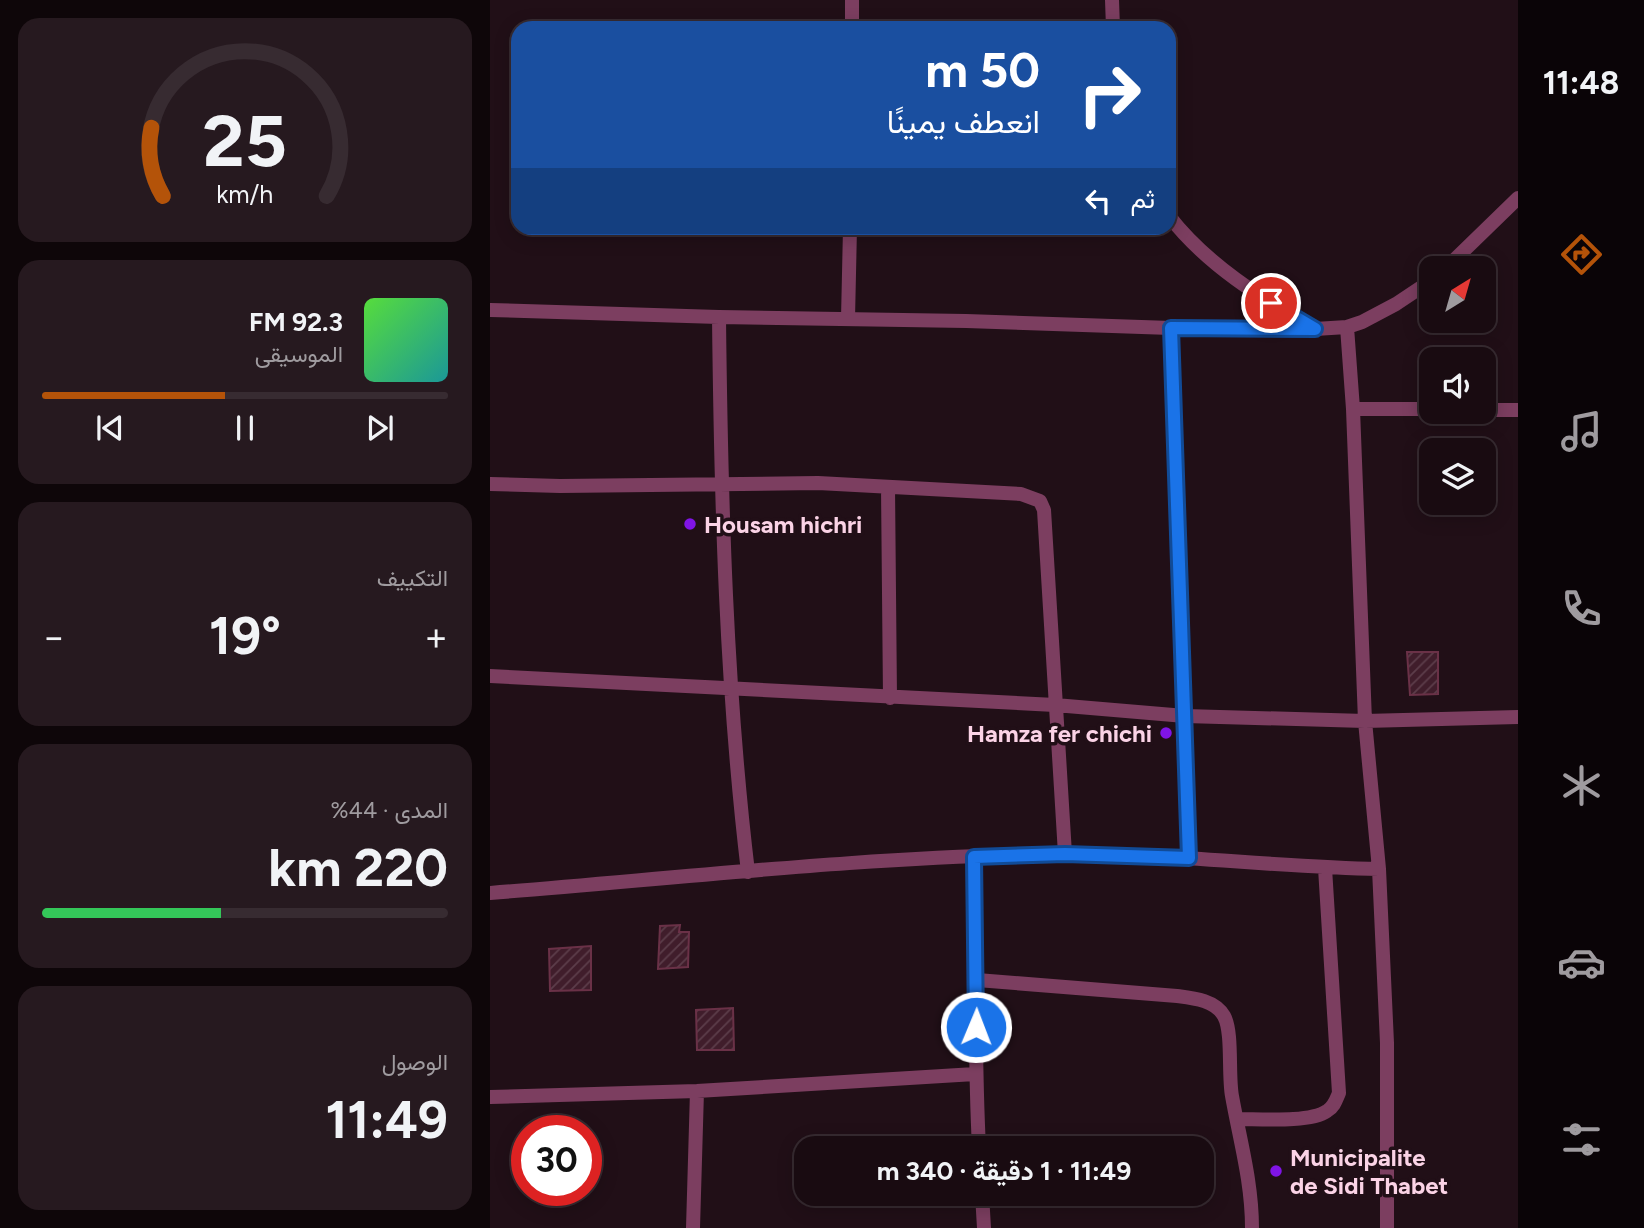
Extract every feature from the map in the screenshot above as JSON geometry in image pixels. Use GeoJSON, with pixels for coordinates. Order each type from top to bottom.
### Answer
{"type":"FeatureCollection","features":[{"type":"Feature","properties":{"kind":"street"},"geometry":{"type":"LineString","coordinates":[[852,0],[852,21]]}},
{"type":"Feature","properties":{"kind":"street"},"geometry":{"type":"LineString","coordinates":[[1112,0],[1113,21]]}},
{"type":"Feature","properties":{"kind":"street"},"geometry":{"type":"LineString","coordinates":[[1458,256],[1518,198]]}},
{"type":"Feature","properties":{"kind":"street"},"geometry":{"type":"LineString","coordinates":[[1176,225],[1240,283],[1315,329]]}},
{"type":"Feature","properties":{"kind":"street"},"geometry":{"type":"LineString","coordinates":[[848,319],[850,235]]}},
{"type":"Feature","properties":{"kind":"street"},"geometry":{"type":"LineString","coordinates":[[490,310],[1171,328],[1315,329],[1347,327],[1362,322],[1419,289]]}},
{"type":"Feature","properties":{"kind":"street"},"geometry":{"type":"LineString","coordinates":[[719,317],[720,483],[730,690],[736,774],[748,872]]}},
{"type":"Feature","properties":{"kind":"street"},"geometry":{"type":"LineString","coordinates":[[1347,327],[1353,409],[1365,721],[1379,869],[1387,1043],[1387,1228]]}},
{"type":"Feature","properties":{"kind":"street"},"geometry":{"type":"LineString","coordinates":[[1171,328],[1189,858]]}},
{"type":"Feature","properties":{"kind":"street"},"geometry":{"type":"LineString","coordinates":[[1353,409],[1419,409]]}},
{"type":"Feature","properties":{"kind":"street"},"geometry":{"type":"LineString","coordinates":[[1496,410],[1518,410]]}},
{"type":"Feature","properties":{"kind":"street"},"geometry":{"type":"LineString","coordinates":[[490,484],[560,486],[818,483],[1021,494],[1040,501],[1044,510],[1065,854]]}},
{"type":"Feature","properties":{"kind":"street"},"geometry":{"type":"LineString","coordinates":[[888,487],[890,698]]}},
{"type":"Feature","properties":{"kind":"street"},"geometry":{"type":"LineString","coordinates":[[490,676],[1055,705],[1185,716],[1365,721],[1518,717]]}},
{"type":"Feature","properties":{"kind":"street"},"geometry":{"type":"LineString","coordinates":[[490,892],[974,857],[1065,854],[1379,869]]}},
{"type":"Feature","properties":{"kind":"street"},"geometry":{"type":"LineString","coordinates":[[974,857],[977,980],[975,1074],[978,1136]]}},
{"type":"Feature","properties":{"kind":"street"},"geometry":{"type":"LineString","coordinates":[[1238,1119],[1308,1117],[1325,1113],[1334,1104],[1339,1093],[1325,868]]}},
{"type":"Feature","properties":{"kind":"street"},"geometry":{"type":"LineString","coordinates":[[977,980],[1177,996],[1207,1002],[1224,1015],[1228,1027],[1229,1069],[1252,1199],[1252,1228]]}},
{"type":"Feature","properties":{"kind":"street"},"geometry":{"type":"LineString","coordinates":[[490,1097],[697,1091],[975,1074]]}},
{"type":"Feature","properties":{"kind":"street"},"geometry":{"type":"LineString","coordinates":[[693,1228],[697,1091]]}},
{"type":"Feature","properties":{"kind":"street"},"geometry":{"type":"LineString","coordinates":[[983,1206],[984,1228]]}},
{"type":"Feature","properties":{"kind":"building"},"geometry":{"type":"Polygon","coordinates":[[[1407,652],[1438,652],[1438,694],[1410,695],[1407,652]]]}},
{"type":"Feature","properties":{"kind":"building"},"geometry":{"type":"Polygon","coordinates":[[[680,925],[679,932],[689,932],[688,967],[658,969],[660,926],[680,925]]]}},
{"type":"Feature","properties":{"kind":"building"},"geometry":{"type":"Polygon","coordinates":[[[591,946],[591,990],[550,991],[549,949],[591,946]]]}},
{"type":"Feature","properties":{"kind":"building"},"geometry":{"type":"Polygon","coordinates":[[[733,1008],[734,1050],[697,1050],[696,1010],[733,1008]]]}},
{"type":"Feature","properties":{"kind":"place","name":"Housam hichri"},"geometry":{"type":"Point","coordinates":[690,524]}},
{"type":"Feature","properties":{"kind":"place","name":"Hamza fer chichi"},"geometry":{"type":"Point","coordinates":[1166,733]}},
{"type":"Feature","properties":{"kind":"place","name":"Municipalite de Sidi Thabet"},"geometry":{"type":"Point","coordinates":[1276,1171]}},
{"type":"Feature","properties":{"kind":"route"},"geometry":{"type":"LineString","coordinates":[[976,1027],[974,857],[1065,854],[1189,858],[1171,328],[1315,329],[1271,303]]}}]}
